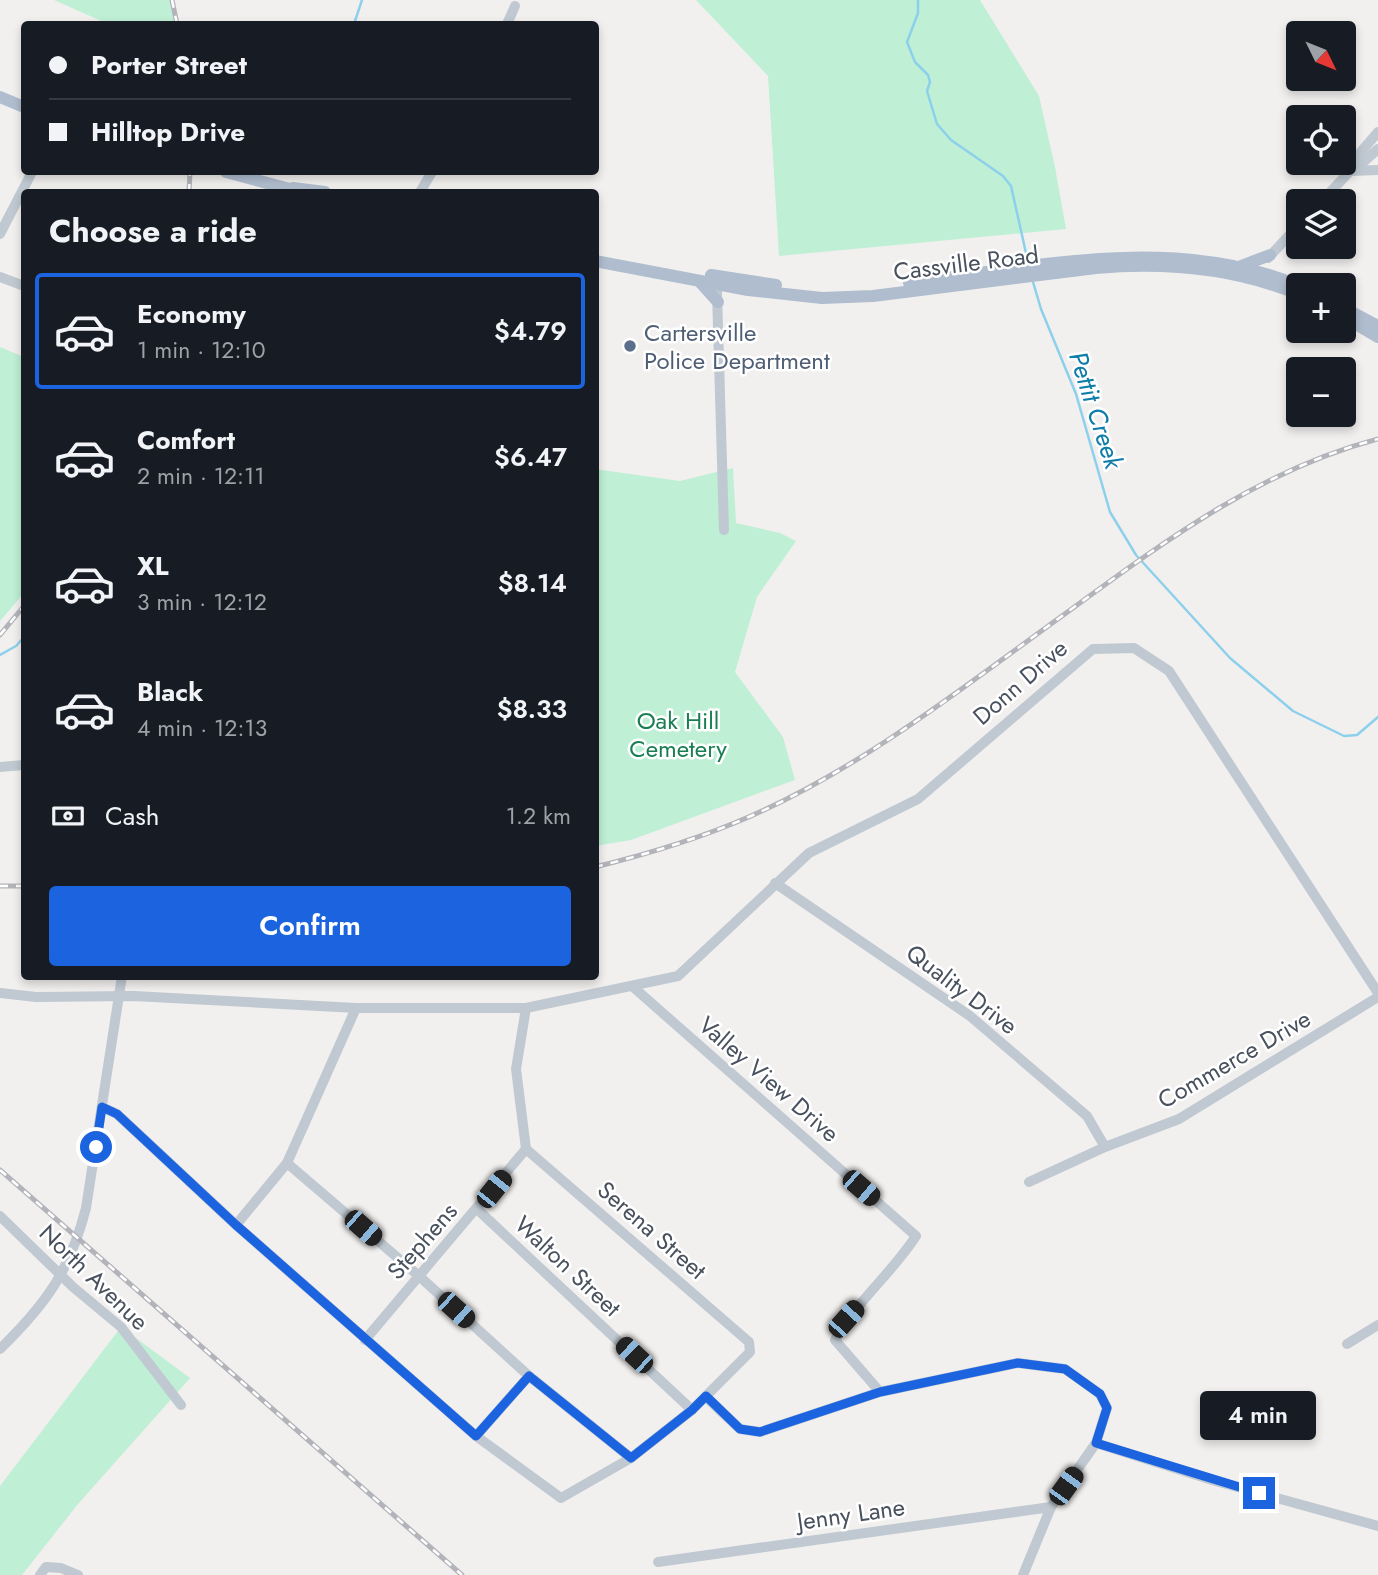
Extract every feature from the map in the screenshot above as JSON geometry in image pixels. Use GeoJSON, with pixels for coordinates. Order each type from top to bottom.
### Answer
{"type":"FeatureCollection","features":[{"type":"Feature","properties":{"kind":"main road"},"geometry":{"type":"LineString","coordinates":[[0,97],[21,106]]}},
{"type":"Feature","properties":{"kind":"main road"},"geometry":{"type":"LineString","coordinates":[[238,175],[292,189]]}},
{"type":"Feature","properties":{"kind":"main road"},"geometry":{"type":"LineString","coordinates":[[286,187],[302,189]]}},
{"type":"Feature","properties":{"kind":"main road"},"geometry":{"type":"LineString","coordinates":[[1239,266],[1272,254],[1281,279]]}},
{"type":"Feature","properties":{"kind":"main road","name":"Cassville Road"},"geometry":{"type":"LineString","coordinates":[[599,262],[806,297],[838,298],[1096,263],[1168,257],[1239,266],[1286,289]]}},
{"type":"Feature","properties":{"kind":"main road","name":"Cassville Road"},"geometry":{"type":"LineString","coordinates":[[1096,263],[1179,266],[1286,281]]}},
{"type":"Feature","properties":{"kind":"main road","name":"Cassville Road"},"geometry":{"type":"LineString","coordinates":[[637,268],[699,282],[718,281]]}},
{"type":"Feature","properties":{"kind":"main road"},"geometry":{"type":"LineString","coordinates":[[699,282],[718,302]]}},
{"type":"Feature","properties":{"kind":"main road"},"geometry":{"type":"LineString","coordinates":[[1356,314],[1378,326]]}},
{"type":"Feature","properties":{"kind":"main road"},"geometry":{"type":"LineString","coordinates":[[1356,324],[1378,337]]}},
{"type":"Feature","properties":{"kind":"street"},"geometry":{"type":"LineString","coordinates":[[508,21],[515,6]]}},
{"type":"Feature","properties":{"kind":"street"},"geometry":{"type":"LineString","coordinates":[[1356,158],[1378,132]]}},
{"type":"Feature","properties":{"kind":"street"},"geometry":{"type":"LineString","coordinates":[[1356,168],[1378,149]]}},
{"type":"Feature","properties":{"kind":"street"},"geometry":{"type":"LineString","coordinates":[[1356,171],[1378,170]]}},
{"type":"Feature","properties":{"kind":"street"},"geometry":{"type":"LineString","coordinates":[[1333,189],[1346,175]]}},
{"type":"Feature","properties":{"kind":"street"},"geometry":{"type":"LineString","coordinates":[[0,234],[21,195]]}},
{"type":"Feature","properties":{"kind":"street"},"geometry":{"type":"LineString","coordinates":[[1256,275],[1286,239]]}},
{"type":"Feature","properties":{"kind":"street"},"geometry":{"type":"LineString","coordinates":[[0,277],[21,285]]}},
{"type":"Feature","properties":{"kind":"street"},"geometry":{"type":"LineString","coordinates":[[718,281],[724,530]]}},
{"type":"Feature","properties":{"kind":"street","name":"Donn Drive"},"geometry":{"type":"LineString","coordinates":[[0,993],[36,997],[120,996],[356,1008],[526,1008],[678,976],[809,853],[918,799],[1093,649],[1134,648],[1170,671],[1378,995]]}},
{"type":"Feature","properties":{"kind":"street"},"geometry":{"type":"LineString","coordinates":[[0,767],[21,765]]}},
{"type":"Feature","properties":{"kind":"street","name":"Quality Drive"},"geometry":{"type":"LineString","coordinates":[[775,883],[970,1016],[1087,1115],[1105,1147]]}},
{"type":"Feature","properties":{"kind":"street"},"geometry":{"type":"LineString","coordinates":[[0,1349],[39,1308],[63,1273],[76,1242],[86,1208],[122,980]]}},
{"type":"Feature","properties":{"kind":"street","name":"Valley View Drive"},"geometry":{"type":"LineString","coordinates":[[632,986],[916,1236],[902,1257],[846,1319],[835,1340],[880,1392]]}},
{"type":"Feature","properties":{"kind":"street","name":"Commerce Drive"},"geometry":{"type":"LineString","coordinates":[[1029,1182],[1105,1147],[1180,1119],[1378,995]]}},
{"type":"Feature","properties":{"kind":"street"},"geometry":{"type":"LineString","coordinates":[[236,1225],[287,1163],[356,1008]]}},
{"type":"Feature","properties":{"kind":"street"},"geometry":{"type":"LineString","coordinates":[[526,1008],[516,1069],[526,1149]]}},
{"type":"Feature","properties":{"kind":"street"},"geometry":{"type":"LineString","coordinates":[[102,1107],[117,1114],[236,1225],[476,1436],[561,1498],[631,1458],[706,1396],[740,1429],[760,1432],[880,1392],[1018,1363],[1065,1369],[1100,1394],[1107,1408],[1096,1443],[1051,1507],[1023,1575]]}},
{"type":"Feature","properties":{"kind":"street","name":"Stephens"},"geometry":{"type":"LineString","coordinates":[[365,1340],[526,1149]]}},
{"type":"Feature","properties":{"kind":"street","name":"Serena Street"},"geometry":{"type":"LineString","coordinates":[[526,1149],[749,1342],[750,1352],[706,1396]]}},
{"type":"Feature","properties":{"kind":"street"},"geometry":{"type":"LineString","coordinates":[[287,1163],[419,1276],[529,1376],[631,1458]]}},
{"type":"Feature","properties":{"kind":"street","name":"Walton Street"},"geometry":{"type":"LineString","coordinates":[[477,1209],[692,1410]]}},
{"type":"Feature","properties":{"kind":"street","name":"North Avenue"},"geometry":{"type":"LineString","coordinates":[[0,1216],[121,1327],[181,1405]]}},
{"type":"Feature","properties":{"kind":"street"},"geometry":{"type":"LineString","coordinates":[[1347,1344],[1378,1325]]}},
{"type":"Feature","properties":{"kind":"street"},"geometry":{"type":"LineString","coordinates":[[476,1436],[529,1376]]}},
{"type":"Feature","properties":{"kind":"street"},"geometry":{"type":"LineString","coordinates":[[1096,1443],[1212,1480],[1378,1526]]}},
{"type":"Feature","properties":{"kind":"street","name":"Jenny Lane"},"geometry":{"type":"LineString","coordinates":[[658,1563],[1051,1507]]}},
{"type":"Feature","properties":{"kind":"street"},"geometry":{"type":"LineString","coordinates":[[43,1571],[61,1567],[78,1575]]}},
{"type":"Feature","properties":{"kind":"green space"},"geometry":{"type":"Polygon","coordinates":[[[54,0],[172,0],[175,21],[101,21],[54,0]]]}},
{"type":"Feature","properties":{"kind":"green space"},"geometry":{"type":"Polygon","coordinates":[[[696,0],[980,0],[1039,96],[1066,229],[779,256],[768,76],[696,0]]]}},
{"type":"Feature","properties":{"kind":"green space"},"geometry":{"type":"Polygon","coordinates":[[[0,347],[21,356],[21,596],[0,621],[0,347]]]}},
{"type":"Feature","properties":{"kind":"green space","name":"Oak Hill Cemetery"},"geometry":{"type":"Polygon","coordinates":[[[733,468],[736,523],[780,533],[796,541],[757,597],[735,672],[783,737],[795,780],[631,840],[599,845],[599,470],[680,481],[733,468]]]}},
{"type":"Feature","properties":{"kind":"green space"},"geometry":{"type":"Polygon","coordinates":[[[121,1327],[190,1378],[78,1504],[22,1575],[0,1575],[0,1486],[121,1327]]]}},
{"type":"Feature","properties":{"kind":"waterway"},"geometry":{"type":"LineString","coordinates":[[355,21],[362,0]]}},
{"type":"Feature","properties":{"kind":"waterway","name":"Pettit Creek"},"geometry":{"type":"LineString","coordinates":[[918,0],[918,13],[907,42],[915,62],[928,75],[930,82],[927,91],[937,124],[951,140],[1003,176],[1011,186],[1028,262]]}},
{"type":"Feature","properties":{"kind":"waterway","name":"Pettit Creek"},"geometry":{"type":"LineString","coordinates":[[1033,282],[1041,309],[1076,394],[1110,512],[1136,555],[1230,658],[1293,711],[1344,736],[1357,735],[1378,717]]}},
{"type":"Feature","properties":{"kind":"waterway"},"geometry":{"type":"LineString","coordinates":[[0,655],[21,640]]}},
{"type":"Feature","properties":{"kind":"railway"},"geometry":{"type":"LineString","coordinates":[[172,0],[176,21]]}},
{"type":"Feature","properties":{"kind":"railway"},"geometry":{"type":"LineString","coordinates":[[189,189],[190,175]]}},
{"type":"Feature","properties":{"kind":"railway"},"geometry":{"type":"LineString","coordinates":[[599,866],[694,838],[793,796],[873,750],[1136,562],[1212,512],[1292,470],[1378,439]]}},
{"type":"Feature","properties":{"kind":"railway"},"geometry":{"type":"LineString","coordinates":[[0,635],[21,610]]}},
{"type":"Feature","properties":{"kind":"railway"},"geometry":{"type":"LineString","coordinates":[[0,886],[21,886]]}},
{"type":"Feature","properties":{"kind":"railway"},"geometry":{"type":"LineString","coordinates":[[0,1170],[462,1575]]}},
{"type":"Feature","properties":{"kind":"place","name":"Cartersville Police Department"},"geometry":{"type":"Point","coordinates":[630,346]}},
{"type":"Feature","properties":{"kind":"route"},"geometry":{"type":"LineString","coordinates":[[96,1147],[102,1107],[117,1114],[236,1225],[476,1436],[529,1376],[631,1458],[706,1396],[740,1429],[760,1432],[880,1392],[1018,1363],[1065,1369],[1100,1394],[1107,1408],[1096,1443],[1259,1493]]}}]}
